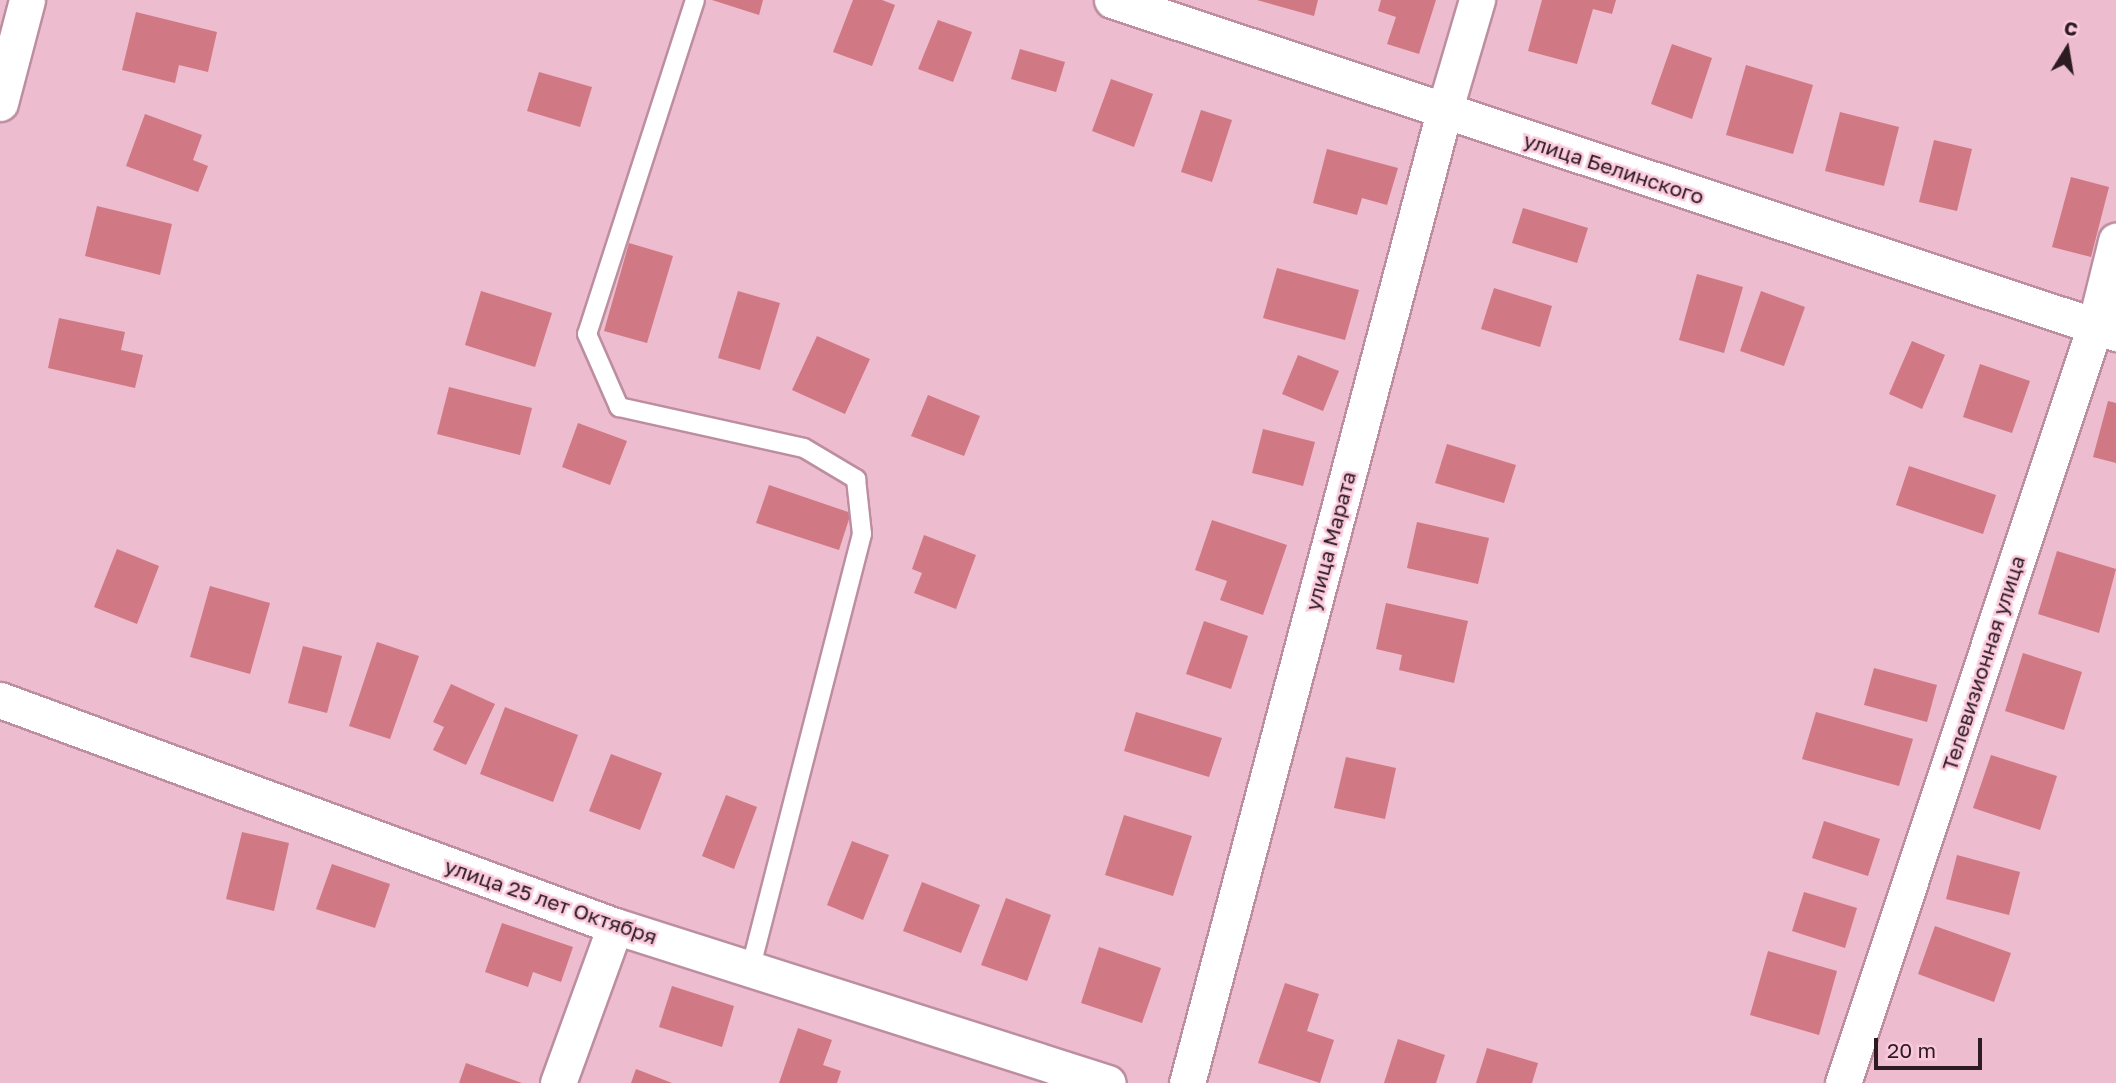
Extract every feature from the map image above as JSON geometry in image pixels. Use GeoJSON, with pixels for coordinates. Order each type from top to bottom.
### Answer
{"type":"FeatureCollection","features":[{"type":"Feature","properties":{"kind":"street"},"geometry":{"type":"LineString","coordinates":[[0,103],[27,0]]}},
{"type":"Feature","properties":{"kind":"street","name":"улица Белинского"},"geometry":{"type":"LineString","coordinates":[[1112,0],[2106,329]]}},
{"type":"Feature","properties":{"kind":"street","name":"улица Марата"},"geometry":{"type":"LineString","coordinates":[[1187,1083],[1444,112],[1477,0]]}},
{"type":"Feature","properties":{"kind":"street","name":"Телевизионная улица"},"geometry":{"type":"LineString","coordinates":[[1843,1083],[2106,329],[2116,241]]}},
{"type":"Feature","properties":{"kind":"street","name":"улица 25 лет Октября"},"geometry":{"type":"LineString","coordinates":[[0,700],[615,926],[751,967],[1108,1083]]}},
{"type":"Feature","properties":{"kind":"street"},"geometry":{"type":"LineString","coordinates":[[558,1083],[615,926]]}},
{"type":"Feature","properties":{"kind":"lane"},"geometry":{"type":"LineString","coordinates":[[695,0],[587,334],[619,407],[804,448],[856,480],[862,534],[751,967]]}},
{"type":"Feature","properties":{"kind":"building"},"geometry":{"type":"Polygon","coordinates":[[[712,0],[763,0],[759,15],[712,0]]]}},
{"type":"Feature","properties":{"kind":"building"},"geometry":{"type":"Polygon","coordinates":[[[853,0],[882,0],[895,5],[872,66],[833,52],[853,0]]]}},
{"type":"Feature","properties":{"kind":"building"},"geometry":{"type":"Polygon","coordinates":[[[1257,0],[1318,0],[1314,16],[1257,0]]]}},
{"type":"Feature","properties":{"kind":"building"},"geometry":{"type":"Polygon","coordinates":[[[1381,0],[1436,0],[1419,54],[1387,44],[1396,17],[1378,11],[1381,0]]]}},
{"type":"Feature","properties":{"kind":"building"},"geometry":{"type":"Polygon","coordinates":[[[1542,0],[1616,0],[1612,14],[1593,9],[1577,64],[1528,51],[1542,0]]]}},
{"type":"Feature","properties":{"kind":"building"},"geometry":{"type":"Polygon","coordinates":[[[136,12],[217,32],[208,72],[179,65],[175,83],[122,70],[136,12]]]}},
{"type":"Feature","properties":{"kind":"building"},"geometry":{"type":"Polygon","coordinates":[[[938,20],[972,32],[953,82],[918,69],[938,20]]]}},
{"type":"Feature","properties":{"kind":"building"},"geometry":{"type":"Polygon","coordinates":[[[1672,44],[1712,58],[1692,119],[1651,104],[1672,44]]]}},
{"type":"Feature","properties":{"kind":"building"},"geometry":{"type":"Polygon","coordinates":[[[1020,49],[1065,62],[1056,92],[1011,79],[1020,49]]]}},
{"type":"Feature","properties":{"kind":"building"},"geometry":{"type":"Polygon","coordinates":[[[1746,65],[1813,85],[1793,154],[1726,135],[1746,65]]]}},
{"type":"Feature","properties":{"kind":"building"},"geometry":{"type":"Polygon","coordinates":[[[539,72],[592,87],[580,127],[527,111],[539,72]]]}},
{"type":"Feature","properties":{"kind":"building"},"geometry":{"type":"Polygon","coordinates":[[[1111,79],[1153,94],[1134,147],[1092,131],[1111,79]]]}},
{"type":"Feature","properties":{"kind":"building"},"geometry":{"type":"Polygon","coordinates":[[[1201,110],[1232,120],[1212,182],[1181,172],[1201,110]]]}},
{"type":"Feature","properties":{"kind":"building"},"geometry":{"type":"Polygon","coordinates":[[[1840,112],[1899,127],[1884,186],[1825,171],[1840,112]]]}},
{"type":"Feature","properties":{"kind":"building"},"geometry":{"type":"Polygon","coordinates":[[[145,114],[202,135],[193,160],[208,166],[198,192],[126,166],[145,114]]]}},
{"type":"Feature","properties":{"kind":"building"},"geometry":{"type":"Polygon","coordinates":[[[1934,140],[1972,149],[1957,211],[1919,202],[1934,140]]]}},
{"type":"Feature","properties":{"kind":"building"},"geometry":{"type":"Polygon","coordinates":[[[1327,149],[1398,168],[1387,205],[1362,198],[1357,215],[1313,203],[1327,149]]]}},
{"type":"Feature","properties":{"kind":"building"},"geometry":{"type":"Polygon","coordinates":[[[2071,177],[2109,187],[2091,257],[2052,247],[2071,177]]]}},
{"type":"Feature","properties":{"kind":"building"},"geometry":{"type":"Polygon","coordinates":[[[97,206],[172,224],[160,275],[85,256],[97,206]]]}},
{"type":"Feature","properties":{"kind":"building"},"geometry":{"type":"Polygon","coordinates":[[[1523,208],[1588,228],[1577,263],[1512,243],[1523,208]]]}},
{"type":"Feature","properties":{"kind":"building"},"geometry":{"type":"Polygon","coordinates":[[[629,243],[673,256],[647,343],[604,331],[629,243]]]}},
{"type":"Feature","properties":{"kind":"building"},"geometry":{"type":"Polygon","coordinates":[[[1277,268],[1359,290],[1345,340],[1263,318],[1277,268]]]}},
{"type":"Feature","properties":{"kind":"building"},"geometry":{"type":"Polygon","coordinates":[[[1697,274],[1743,287],[1724,353],[1679,340],[1697,274]]]}},
{"type":"Feature","properties":{"kind":"building"},"geometry":{"type":"Polygon","coordinates":[[[1494,288],[1552,306],[1540,347],[1481,329],[1494,288]]]}},
{"type":"Feature","properties":{"kind":"building"},"geometry":{"type":"Polygon","coordinates":[[[481,291],[552,313],[535,367],[465,345],[481,291]]]}},
{"type":"Feature","properties":{"kind":"building"},"geometry":{"type":"Polygon","coordinates":[[[738,291],[780,303],[760,370],[718,358],[738,291]]]}},
{"type":"Feature","properties":{"kind":"building"},"geometry":{"type":"Polygon","coordinates":[[[1761,291],[1805,307],[1784,366],[1740,351],[1761,291]]]}},
{"type":"Feature","properties":{"kind":"building"},"geometry":{"type":"Polygon","coordinates":[[[59,318],[125,332],[121,350],[143,355],[135,388],[48,368],[59,318]]]}},
{"type":"Feature","properties":{"kind":"building"},"geometry":{"type":"Polygon","coordinates":[[[817,336],[870,359],[845,414],[792,390],[817,336]]]}},
{"type":"Feature","properties":{"kind":"building"},"geometry":{"type":"Polygon","coordinates":[[[1912,341],[1945,355],[1922,409],[1889,394],[1912,341]]]}},
{"type":"Feature","properties":{"kind":"building"},"geometry":{"type":"Polygon","coordinates":[[[1298,355],[1339,371],[1323,411],[1282,394],[1298,355]]]}},
{"type":"Feature","properties":{"kind":"building"},"geometry":{"type":"Polygon","coordinates":[[[1980,364],[2030,381],[2012,433],[1963,417],[1980,364]]]}},
{"type":"Feature","properties":{"kind":"building"},"geometry":{"type":"Polygon","coordinates":[[[449,387],[532,408],[520,455],[437,434],[449,387]]]}},
{"type":"Feature","properties":{"kind":"building"},"geometry":{"type":"Polygon","coordinates":[[[928,395],[980,416],[964,456],[911,436],[928,395]]]}},
{"type":"Feature","properties":{"kind":"building"},"geometry":{"type":"Polygon","coordinates":[[[2108,401],[2116,403],[2116,463],[2093,457],[2108,401]]]}},
{"type":"Feature","properties":{"kind":"building"},"geometry":{"type":"Polygon","coordinates":[[[578,423],[627,441],[610,485],[562,467],[578,423]]]}},
{"type":"Feature","properties":{"kind":"building"},"geometry":{"type":"Polygon","coordinates":[[[1263,429],[1315,442],[1303,486],[1252,473],[1263,429]]]}},
{"type":"Feature","properties":{"kind":"building"},"geometry":{"type":"Polygon","coordinates":[[[1447,444],[1516,465],[1504,503],[1435,483],[1447,444]]]}},
{"type":"Feature","properties":{"kind":"building"},"geometry":{"type":"Polygon","coordinates":[[[1909,466],[1996,495],[1983,534],[1896,505],[1909,466]]]}},
{"type":"Feature","properties":{"kind":"building"},"geometry":{"type":"Polygon","coordinates":[[[769,485],[851,513],[839,550],[756,523],[769,485]]]}},
{"type":"Feature","properties":{"kind":"building"},"geometry":{"type":"Polygon","coordinates":[[[1212,520],[1287,545],[1263,615],[1220,600],[1227,581],[1195,570],[1212,520]]]}},
{"type":"Feature","properties":{"kind":"building"},"geometry":{"type":"Polygon","coordinates":[[[1417,522],[1489,538],[1478,584],[1407,568],[1417,522]]]}},
{"type":"Feature","properties":{"kind":"building"},"geometry":{"type":"Polygon","coordinates":[[[924,535],[976,555],[956,609],[914,593],[922,573],[912,569],[924,535]]]}},
{"type":"Feature","properties":{"kind":"building"},"geometry":{"type":"Polygon","coordinates":[[[117,549],[159,566],[137,624],[94,607],[117,549]]]}},
{"type":"Feature","properties":{"kind":"building"},"geometry":{"type":"Polygon","coordinates":[[[2057,551],[2116,569],[2099,633],[2038,614],[2057,551]]]}},
{"type":"Feature","properties":{"kind":"building"},"geometry":{"type":"Polygon","coordinates":[[[210,586],[270,603],[250,674],[190,657],[210,586]]]}},
{"type":"Feature","properties":{"kind":"building"},"geometry":{"type":"Polygon","coordinates":[[[1386,603],[1468,621],[1454,683],[1399,670],[1402,655],[1376,649],[1386,603]]]}},
{"type":"Feature","properties":{"kind":"building"},"geometry":{"type":"Polygon","coordinates":[[[1204,621],[1248,636],[1231,689],[1186,674],[1204,621]]]}},
{"type":"Feature","properties":{"kind":"building"},"geometry":{"type":"Polygon","coordinates":[[[377,642],[419,656],[390,739],[349,726],[377,642]]]}},
{"type":"Feature","properties":{"kind":"building"},"geometry":{"type":"Polygon","coordinates":[[[303,646],[342,656],[327,713],[288,703],[303,646]]]}},
{"type":"Feature","properties":{"kind":"building"},"geometry":{"type":"Polygon","coordinates":[[[2023,653],[2082,672],[2064,730],[2005,711],[2023,653]]]}},
{"type":"Feature","properties":{"kind":"building"},"geometry":{"type":"Polygon","coordinates":[[[1874,668],[1937,685],[1927,722],[1864,705],[1874,668]]]}},
{"type":"Feature","properties":{"kind":"building"},"geometry":{"type":"Polygon","coordinates":[[[451,684],[495,704],[466,765],[433,750],[444,727],[433,722],[451,684]]]}},
{"type":"Feature","properties":{"kind":"building"},"geometry":{"type":"Polygon","coordinates":[[[505,707],[578,735],[553,802],[480,774],[505,707]]]}},
{"type":"Feature","properties":{"kind":"building"},"geometry":{"type":"Polygon","coordinates":[[[1136,712],[1222,738],[1209,777],[1124,751],[1136,712]]]}},
{"type":"Feature","properties":{"kind":"building"},"geometry":{"type":"Polygon","coordinates":[[[1816,712],[1913,739],[1899,786],[1802,759],[1816,712]]]}},
{"type":"Feature","properties":{"kind":"building"},"geometry":{"type":"Polygon","coordinates":[[[611,754],[662,773],[640,830],[589,811],[611,754]]]}},
{"type":"Feature","properties":{"kind":"building"},"geometry":{"type":"Polygon","coordinates":[[[1991,755],[2057,776],[2040,830],[1973,808],[1991,755]]]}},
{"type":"Feature","properties":{"kind":"building"},"geometry":{"type":"Polygon","coordinates":[[[1346,757],[1396,768],[1385,819],[1334,808],[1346,757]]]}},
{"type":"Feature","properties":{"kind":"building"},"geometry":{"type":"Polygon","coordinates":[[[726,795],[757,807],[734,869],[702,856],[726,795]]]}},
{"type":"Feature","properties":{"kind":"building"},"geometry":{"type":"Polygon","coordinates":[[[1124,815],[1192,836],[1173,896],[1105,875],[1124,815]]]}},
{"type":"Feature","properties":{"kind":"building"},"geometry":{"type":"Polygon","coordinates":[[[1824,821],[1880,839],[1868,876],[1812,858],[1824,821]]]}},
{"type":"Feature","properties":{"kind":"building"},"geometry":{"type":"Polygon","coordinates":[[[242,832],[289,843],[274,911],[226,899],[242,832]]]}},
{"type":"Feature","properties":{"kind":"building"},"geometry":{"type":"Polygon","coordinates":[[[852,841],[889,855],[863,920],[827,905],[852,841]]]}},
{"type":"Feature","properties":{"kind":"building"},"geometry":{"type":"Polygon","coordinates":[[[1957,855],[2020,872],[2009,915],[1946,899],[1957,855]]]}},
{"type":"Feature","properties":{"kind":"building"},"geometry":{"type":"Polygon","coordinates":[[[332,864],[390,884],[375,928],[316,909],[332,864]]]}},
{"type":"Feature","properties":{"kind":"building"},"geometry":{"type":"Polygon","coordinates":[[[922,882],[980,905],[961,953],[903,931],[922,882]]]}},
{"type":"Feature","properties":{"kind":"building"},"geometry":{"type":"Polygon","coordinates":[[[1804,892],[1857,908],[1845,948],[1792,931],[1804,892]]]}},
{"type":"Feature","properties":{"kind":"building"},"geometry":{"type":"Polygon","coordinates":[[[1006,898],[1051,915],[1027,981],[981,965],[1006,898]]]}},
{"type":"Feature","properties":{"kind":"building"},"geometry":{"type":"Polygon","coordinates":[[[502,923],[573,947],[561,982],[533,972],[528,987],[485,972],[502,923]]]}},
{"type":"Feature","properties":{"kind":"building"},"geometry":{"type":"Polygon","coordinates":[[[1935,926],[2011,953],[1994,1002],[1918,974],[1935,926]]]}},
{"type":"Feature","properties":{"kind":"building"},"geometry":{"type":"Polygon","coordinates":[[[1099,947],[1161,968],[1142,1023],[1081,1003],[1099,947]]]}},
{"type":"Feature","properties":{"kind":"building"},"geometry":{"type":"Polygon","coordinates":[[[1768,951],[1837,971],[1819,1035],[1750,1015],[1768,951]]]}},
{"type":"Feature","properties":{"kind":"building"},"geometry":{"type":"Polygon","coordinates":[[[1285,983],[1319,994],[1307,1031],[1334,1040],[1320,1083],[1258,1063],[1285,983]]]}},
{"type":"Feature","properties":{"kind":"building"},"geometry":{"type":"Polygon","coordinates":[[[672,986],[734,1006],[722,1047],[659,1027],[672,986]]]}},
{"type":"Feature","properties":{"kind":"building"},"geometry":{"type":"Polygon","coordinates":[[[798,1028],[832,1040],[823,1065],[841,1071],[837,1083],[779,1083],[798,1028]]]}},
{"type":"Feature","properties":{"kind":"building"},"geometry":{"type":"Polygon","coordinates":[[[1398,1039],[1445,1055],[1436,1083],[1384,1083],[1398,1039]]]}},
{"type":"Feature","properties":{"kind":"building"},"geometry":{"type":"Polygon","coordinates":[[[1487,1048],[1538,1063],[1532,1083],[1476,1083],[1487,1048]]]}},
{"type":"Feature","properties":{"kind":"building"},"geometry":{"type":"Polygon","coordinates":[[[466,1063],[522,1083],[459,1083],[466,1063]]]}},
{"type":"Feature","properties":{"kind":"building"},"geometry":{"type":"Polygon","coordinates":[[[636,1069],[672,1083],[631,1083],[636,1069]]]}}]}
